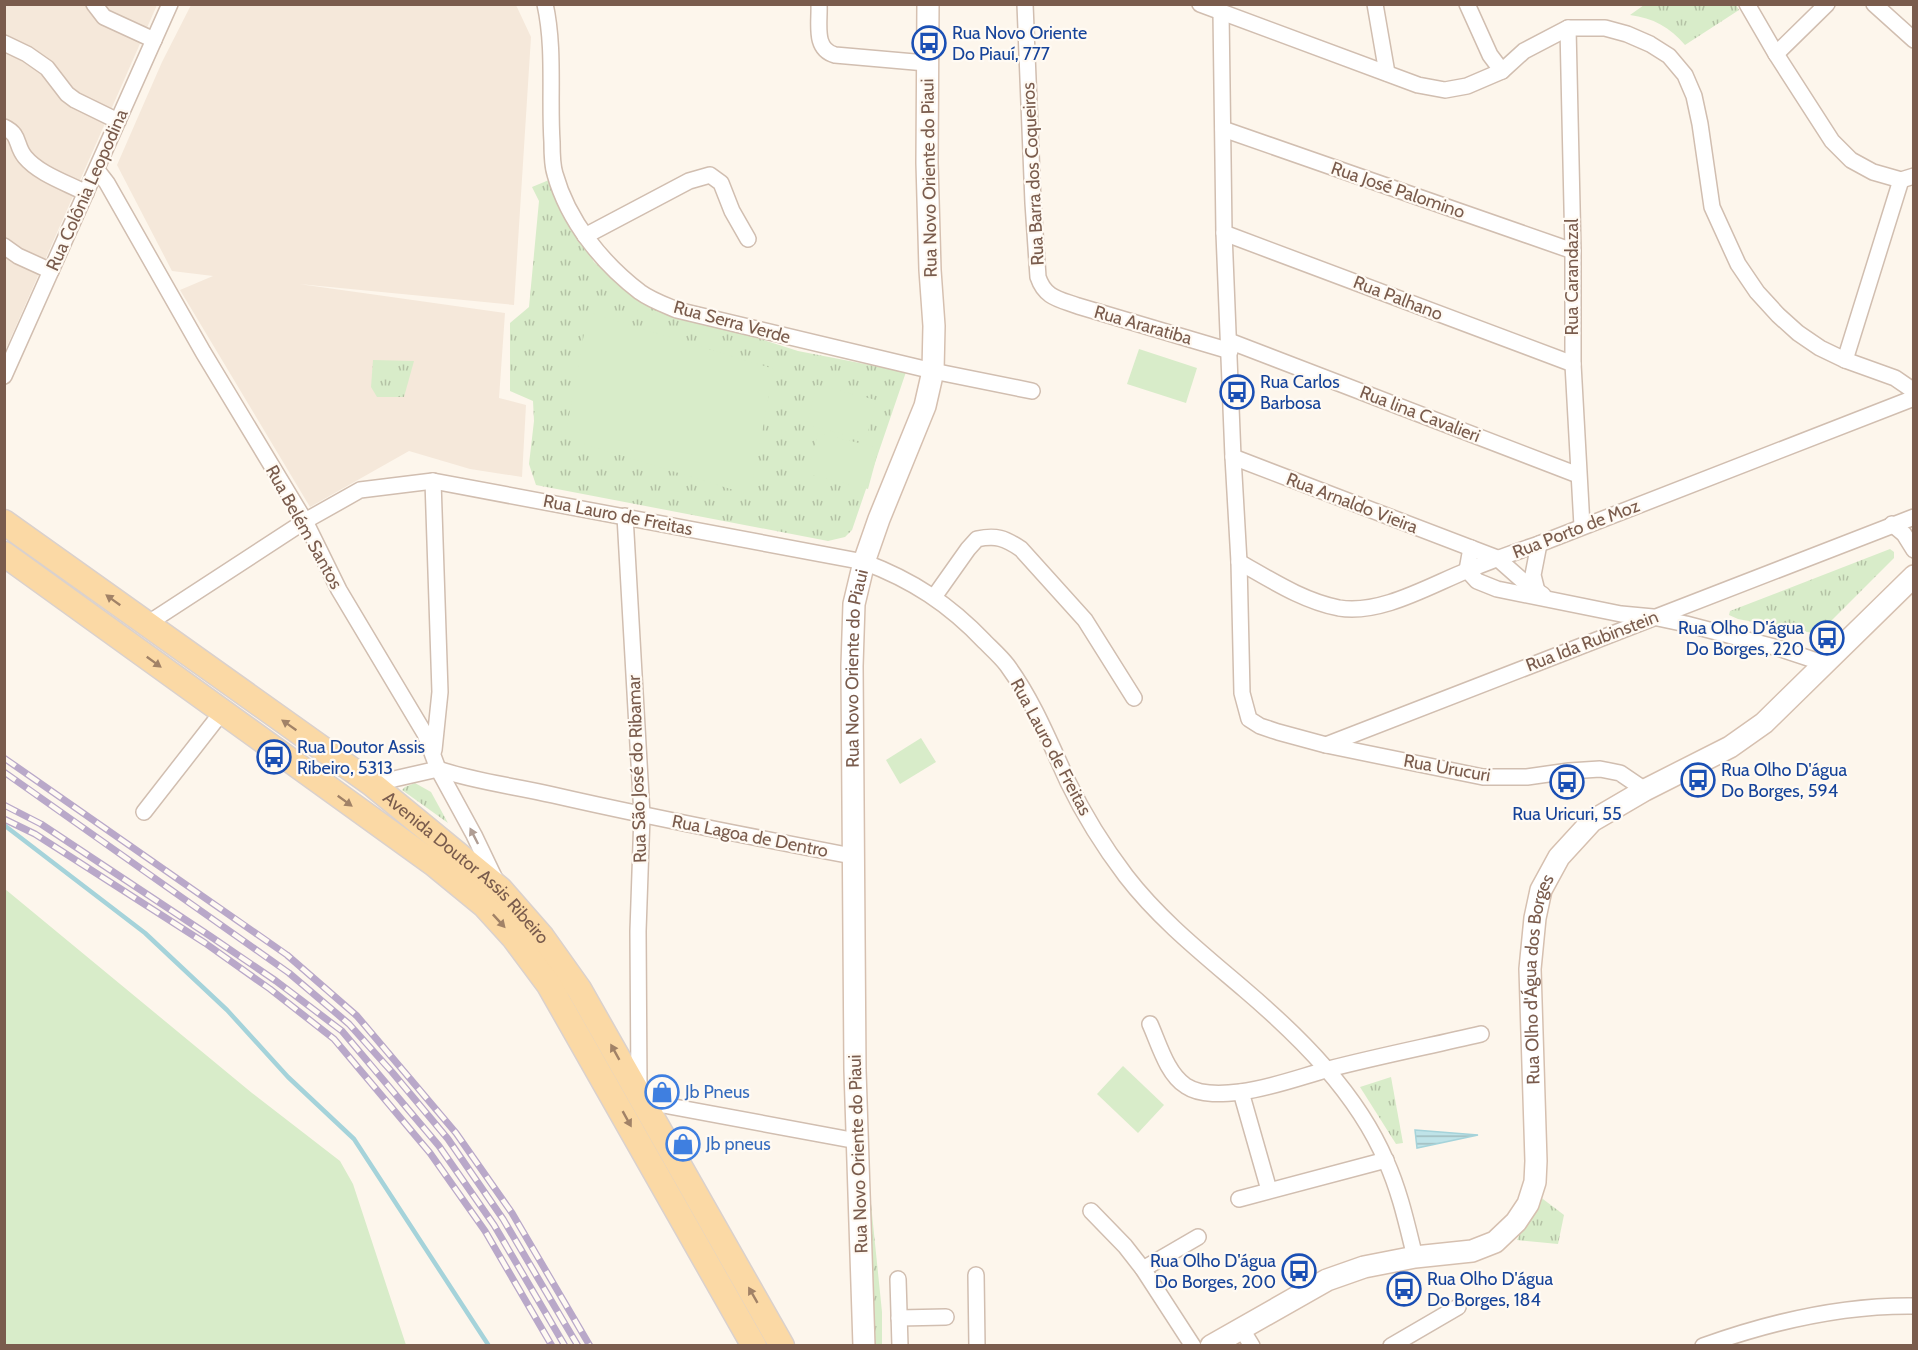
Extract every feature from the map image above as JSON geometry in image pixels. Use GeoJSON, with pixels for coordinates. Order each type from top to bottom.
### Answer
{"type":"FeatureCollection","features":[{"type":"Feature","properties":{"kind":"main road","name":"Avenida Doutor Assis Ribeiro"},"geometry":{"type":"LineString","coordinates":[[4,522],[372,784],[500,889],[542,937],[579,989],[782,1346]]}},
{"type":"Feature","properties":{"kind":"main road","name":"Avenida Doutor Assis Ribeiro"},"geometry":{"type":"LineString","coordinates":[[4,554],[434,864],[484,905],[514,938],[549,985],[754,1346]]}},
{"type":"Feature","properties":{"kind":"street"},"geometry":{"type":"LineString","coordinates":[[94,4],[104,17],[154,40]]}},
{"type":"Feature","properties":{"kind":"street","name":"Rua Colônia Leopodina"},"geometry":{"type":"LineString","coordinates":[[4,376],[11,343],[51,271],[170,4]]}},
{"type":"Feature","properties":{"kind":"street","name":"Rua Serra Verde"},"geometry":{"type":"LineString","coordinates":[[545,4],[551,65],[554,173],[566,205],[585,236],[613,268],[642,293],[677,310],[933,371],[1032,391]]}},
{"type":"Feature","properties":{"kind":"street"},"geometry":{"type":"LineString","coordinates":[[819,4],[820,36],[822,48],[827,53],[926,63]]}},
{"type":"Feature","properties":{"kind":"street","name":"Rua Novo Oriente do Piaui"},"geometry":{"type":"LineString","coordinates":[[864,1346],[857,1141],[852,856],[854,604],[864,562],[925,406],[933,371],[934,326],[929,234],[926,63],[928,4]]}},
{"type":"Feature","properties":{"kind":"street","name":"Rua Barra dos Coqueiros"},"geometry":{"type":"LineString","coordinates":[[1025,4],[1038,277],[1042,288],[1056,299]]}},
{"type":"Feature","properties":{"kind":"street"},"geometry":{"type":"LineString","coordinates":[[1200,4],[1418,84],[1444,90],[1467,86],[1502,71],[1524,51],[1568,28],[1605,28],[1650,44],[1669,56],[1685,75],[1694,96],[1700,124],[1712,207],[1738,264],[1757,292],[1798,333],[1820,348],[1845,360],[1895,378],[1914,391]]}},
{"type":"Feature","properties":{"kind":"street"},"geometry":{"type":"LineString","coordinates":[[1375,4],[1387,73]]}},
{"type":"Feature","properties":{"kind":"street"},"geometry":{"type":"LineString","coordinates":[[1467,4],[1490,55],[1502,71]]}},
{"type":"Feature","properties":{"kind":"street"},"geometry":{"type":"LineString","coordinates":[[1747,4],[1832,141],[1851,160],[1873,172],[1907,178],[1845,360]]}},
{"type":"Feature","properties":{"kind":"street"},"geometry":{"type":"LineString","coordinates":[[1776,54],[1827,4]]}},
{"type":"Feature","properties":{"kind":"street"},"geometry":{"type":"LineString","coordinates":[[1874,4],[1914,39]]}},
{"type":"Feature","properties":{"kind":"street"},"geometry":{"type":"LineString","coordinates":[[1221,12],[1224,232],[1239,562]]}},
{"type":"Feature","properties":{"kind":"street","name":"Rua Carandazal"},"geometry":{"type":"LineString","coordinates":[[1568,28],[1573,364],[1582,526]]}},
{"type":"Feature","properties":{"kind":"street"},"geometry":{"type":"LineString","coordinates":[[4,43],[48,68],[67,94],[75,100],[118,122]]}},
{"type":"Feature","properties":{"kind":"street"},"geometry":{"type":"LineString","coordinates":[[4,127],[15,135],[25,157],[36,167],[86,193]]}},
{"type":"Feature","properties":{"kind":"street","name":"Rua José Palomino"},"geometry":{"type":"LineString","coordinates":[[1223,129],[1573,251]]}},
{"type":"Feature","properties":{"kind":"street","name":"Rua Belém Santos"},"geometry":{"type":"LineString","coordinates":[[97,170],[107,183],[203,352],[305,521],[339,590],[425,734],[434,753],[438,769],[500,889]]}},
{"type":"Feature","properties":{"kind":"street"},"geometry":{"type":"LineString","coordinates":[[585,236],[688,181],[710,175],[721,183],[732,212],[748,239]]}},
{"type":"Feature","properties":{"kind":"street","name":"Rua Palhano"},"geometry":{"type":"LineString","coordinates":[[1224,232],[1573,364]]}},
{"type":"Feature","properties":{"kind":"street"},"geometry":{"type":"LineString","coordinates":[[4,246],[18,256],[51,271]]}},
{"type":"Feature","properties":{"kind":"street","name":"Rua Araratiba"},"geometry":{"type":"LineString","coordinates":[[1056,299],[1229,346]]}},
{"type":"Feature","properties":{"kind":"street","name":"Rua lina Cavalieri"},"geometry":{"type":"LineString","coordinates":[[1229,346],[1578,475]]}},
{"type":"Feature","properties":{"kind":"street","name":"Rua Porto de Moz"},"geometry":{"type":"LineString","coordinates":[[1239,562],[1316,602],[1361,609],[1400,599],[1497,558],[1539,544],[1914,398]]}},
{"type":"Feature","properties":{"kind":"street","name":"Rua Arnaldo Vieira"},"geometry":{"type":"LineString","coordinates":[[1233,457],[1497,558]]}},
{"type":"Feature","properties":{"kind":"street"},"geometry":{"type":"LineString","coordinates":[[433,481],[440,692],[434,753]]}},
{"type":"Feature","properties":{"kind":"street","name":"Rua Lauro de Freitas"},"geometry":{"type":"LineString","coordinates":[[147,624],[305,521],[360,490],[433,481],[864,562],[891,572],[934,597],[976,633],[1007,664],[1032,706],[1096,832],[1126,875],[1156,911],[1247,992],[1328,1070],[1371,1130],[1386,1160],[1398,1191],[1415,1257]]}},
{"type":"Feature","properties":{"kind":"street","name":"Rua São José do Ribamar"},"geometry":{"type":"LineString","coordinates":[[625,516],[642,815],[638,931],[640,1098]]}},
{"type":"Feature","properties":{"kind":"street","name":"Rua Ida Rubinstein"},"geometry":{"type":"LineString","coordinates":[[1326,745],[1914,517]]}},
{"type":"Feature","properties":{"kind":"street"},"geometry":{"type":"LineString","coordinates":[[1892,524],[1904,534],[1914,550]]}},
{"type":"Feature","properties":{"kind":"street"},"geometry":{"type":"LineString","coordinates":[[934,597],[977,539],[995,537],[1008,540],[1021,549],[1085,620],[1134,698]]}},
{"type":"Feature","properties":{"kind":"street"},"geometry":{"type":"LineString","coordinates":[[1539,544],[1533,575],[1542,594]]}},
{"type":"Feature","properties":{"kind":"street"},"geometry":{"type":"LineString","coordinates":[[1471,548],[1467,570],[1477,580],[1497,589],[1542,594],[1622,614],[1653,617],[1779,648],[1823,663]]}},
{"type":"Feature","properties":{"kind":"street"},"geometry":{"type":"LineString","coordinates":[[1497,558],[1542,594]]}},
{"type":"Feature","properties":{"kind":"street","name":"Rua Urucuri"},"geometry":{"type":"LineString","coordinates":[[1239,562],[1242,693],[1246,713],[1260,726],[1326,745],[1483,777],[1527,777],[1600,769],[1620,773],[1646,790]]}},
{"type":"Feature","properties":{"kind":"street"},"geometry":{"type":"LineString","coordinates":[[1497,589],[1512,572]]}},
{"type":"Feature","properties":{"kind":"street","name":"Rua Olho d'Água dos Borges"},"geometry":{"type":"LineString","coordinates":[[1211,1346],[1247,1337],[1327,1280],[1365,1267],[1415,1257],[1472,1251],[1494,1242],[1516,1222],[1528,1204],[1535,1182],[1530,969],[1535,918],[1541,890],[1559,857],[1592,821],[1646,790],[1730,747],[1755,729],[1791,697],[1914,576]]}},
{"type":"Feature","properties":{"kind":"street"},"geometry":{"type":"LineString","coordinates":[[144,812],[222,712]]}},
{"type":"Feature","properties":{"kind":"street"},"geometry":{"type":"LineString","coordinates":[[372,784],[438,769]]}},
{"type":"Feature","properties":{"kind":"street","name":"Rua Lagoa de Dentro"},"geometry":{"type":"LineString","coordinates":[[438,769],[465,778],[852,856]]}},
{"type":"Feature","properties":{"kind":"street"},"geometry":{"type":"LineString","coordinates":[[1150,1024],[1174,1074],[1186,1086],[1200,1092],[1241,1092],[1480,1034]]}},
{"type":"Feature","properties":{"kind":"street"},"geometry":{"type":"LineString","coordinates":[[1241,1092],[1269,1190]]}},
{"type":"Feature","properties":{"kind":"street"},"geometry":{"type":"LineString","coordinates":[[640,1098],[857,1141]]}},
{"type":"Feature","properties":{"kind":"street"},"geometry":{"type":"LineString","coordinates":[[1239,1199],[1386,1160]]}},
{"type":"Feature","properties":{"kind":"street"},"geometry":{"type":"LineString","coordinates":[[1091,1211],[1125,1246],[1143,1269],[1193,1346]]}},
{"type":"Feature","properties":{"kind":"street"},"geometry":{"type":"LineString","coordinates":[[1143,1269],[1198,1237]]}},
{"type":"Feature","properties":{"kind":"street"},"geometry":{"type":"LineString","coordinates":[[976,1275],[977,1346]]}},
{"type":"Feature","properties":{"kind":"street"},"geometry":{"type":"LineString","coordinates":[[898,1279],[900,1346]]}},
{"type":"Feature","properties":{"kind":"street"},"geometry":{"type":"LineString","coordinates":[[1703,1346],[1838,1310],[1878,1306],[1914,1306]]}},
{"type":"Feature","properties":{"kind":"street"},"geometry":{"type":"LineString","coordinates":[[1391,1346],[1458,1307]]}},
{"type":"Feature","properties":{"kind":"street"},"geometry":{"type":"LineString","coordinates":[[899,1317],[946,1317]]}},
{"type":"Feature","properties":{"kind":"shaded area"},"geometry":{"type":"Polygon","coordinates":[[[5,5],[157,5],[5,351],[5,5]]]}},
{"type":"Feature","properties":{"kind":"shaded area"},"geometry":{"type":"Polygon","coordinates":[[[191,5],[516,5],[531,37],[514,305],[299,284],[505,313],[499,398],[526,405],[522,477],[470,469],[409,451],[310,507],[180,290],[213,276],[172,271],[117,165],[162,62],[191,5]]]}},
{"type":"Feature","properties":{"kind":"green space"},"geometry":{"type":"Polygon","coordinates":[[[1644,5],[1736,5],[1739,10],[1685,45],[1660,24],[1630,15],[1644,5]]]}},
{"type":"Feature","properties":{"kind":"green space"},"geometry":{"type":"Polygon","coordinates":[[[549,180],[594,262],[643,302],[798,351],[906,372],[852,530],[845,537],[828,541],[536,485],[529,464],[534,421],[533,401],[510,391],[510,323],[529,307],[539,201],[532,187],[549,180]]]}},
{"type":"Feature","properties":{"kind":"green space"},"geometry":{"type":"Polygon","coordinates":[[[588,312],[774,369],[750,495],[565,438],[588,312]]]}},
{"type":"Feature","properties":{"kind":"green space"},"geometry":{"type":"Polygon","coordinates":[[[1139,349],[1197,368],[1186,403],[1127,384],[1139,349]]]}},
{"type":"Feature","properties":{"kind":"green space"},"geometry":{"type":"Polygon","coordinates":[[[373,360],[414,361],[404,397],[377,397],[371,387],[373,360]]]}},
{"type":"Feature","properties":{"kind":"green space"},"geometry":{"type":"Polygon","coordinates":[[[817,385],[876,400],[866,440],[807,425],[817,385]]]}},
{"type":"Feature","properties":{"kind":"green space"},"geometry":{"type":"Polygon","coordinates":[[[818,433],[879,448],[868,489],[807,474],[818,433]]]}},
{"type":"Feature","properties":{"kind":"green space"},"geometry":{"type":"Polygon","coordinates":[[[1890,549],[1894,552],[1894,558],[1818,634],[1738,619],[1729,615],[1730,611],[1890,549]]]}},
{"type":"Feature","properties":{"kind":"green space"},"geometry":{"type":"Polygon","coordinates":[[[921,738],[936,762],[900,784],[886,760],[921,738]]]}},
{"type":"Feature","properties":{"kind":"green space"},"geometry":{"type":"Polygon","coordinates":[[[415,783],[431,792],[448,823],[402,790],[415,783]]]}},
{"type":"Feature","properties":{"kind":"green space"},"geometry":{"type":"Polygon","coordinates":[[[5,889],[252,1093],[340,1161],[353,1184],[406,1345],[5,1345],[5,889]]]}},
{"type":"Feature","properties":{"kind":"green space"},"geometry":{"type":"Polygon","coordinates":[[[1123,1066],[1164,1105],[1138,1133],[1097,1094],[1123,1066]]]}},
{"type":"Feature","properties":{"kind":"green space"},"geometry":{"type":"Polygon","coordinates":[[[1391,1077],[1403,1143],[1396,1144],[1360,1087],[1391,1077]]]}},
{"type":"Feature","properties":{"kind":"green space"},"geometry":{"type":"Polygon","coordinates":[[[866,1155],[882,1312],[882,1345],[869,1345],[866,1155]]]}},
{"type":"Feature","properties":{"kind":"green space"},"geometry":{"type":"Polygon","coordinates":[[[1539,1196],[1564,1215],[1558,1244],[1517,1240],[1539,1196]]]}},
{"type":"Feature","properties":{"kind":"water"},"geometry":{"type":"Polygon","coordinates":[[[1415,1130],[1478,1135],[1417,1148],[1415,1130]]]}},
{"type":"Feature","properties":{"kind":"waterway"},"geometry":{"type":"LineString","coordinates":[[4,825],[145,933],[227,1010],[288,1077],[354,1139],[489,1346]]}},
{"type":"Feature","properties":{"kind":"railway"},"geometry":{"type":"LineString","coordinates":[[4,758],[287,955],[357,1016],[456,1133],[512,1213],[590,1346]]}},
{"type":"Feature","properties":{"kind":"railway"},"geometry":{"type":"LineString","coordinates":[[4,772],[289,973],[349,1024],[448,1139],[503,1219],[578,1346]]}},
{"type":"Feature","properties":{"kind":"railway"},"geometry":{"type":"LineString","coordinates":[[4,805],[41,824],[210,936],[276,981],[342,1031],[439,1146],[494,1225],[565,1346]]}},
{"type":"Feature","properties":{"kind":"railway"},"geometry":{"type":"LineString","coordinates":[[4,819],[35,834],[205,943],[270,989],[334,1039],[430,1153],[485,1231],[552,1346]]}},
{"type":"Feature","properties":{"kind":"place","name":"Rua Novo Oriente Do Piauí, 777"},"geometry":{"type":"Point","coordinates":[929,43]}},
{"type":"Feature","properties":{"kind":"place","name":"Rua Carlos Barbosa"},"geometry":{"type":"Point","coordinates":[1237,392]}},
{"type":"Feature","properties":{"kind":"place","name":"Rua Olho D'água Do Borges, 220"},"geometry":{"type":"Point","coordinates":[1827,638]}},
{"type":"Feature","properties":{"kind":"place","name":"Rua Doutor Assis Ribeiro, 5313"},"geometry":{"type":"Point","coordinates":[274,757]}},
{"type":"Feature","properties":{"kind":"place","name":"Rua Olho D'água Do Borges, 594"},"geometry":{"type":"Point","coordinates":[1698,780]}},
{"type":"Feature","properties":{"kind":"place","name":"Rua Uricuri, 55"},"geometry":{"type":"Point","coordinates":[1567,782]}},
{"type":"Feature","properties":{"kind":"place","name":"Jb Pneus"},"geometry":{"type":"Point","coordinates":[662,1092]}},
{"type":"Feature","properties":{"kind":"place","name":"Jb pneus"},"geometry":{"type":"Point","coordinates":[683,1144]}},
{"type":"Feature","properties":{"kind":"place","name":"Rua Olho D'água Do Borges, 200"},"geometry":{"type":"Point","coordinates":[1299,1271]}},
{"type":"Feature","properties":{"kind":"place","name":"Rua Olho D'água Do Borges, 184"},"geometry":{"type":"Point","coordinates":[1404,1289]}}]}
